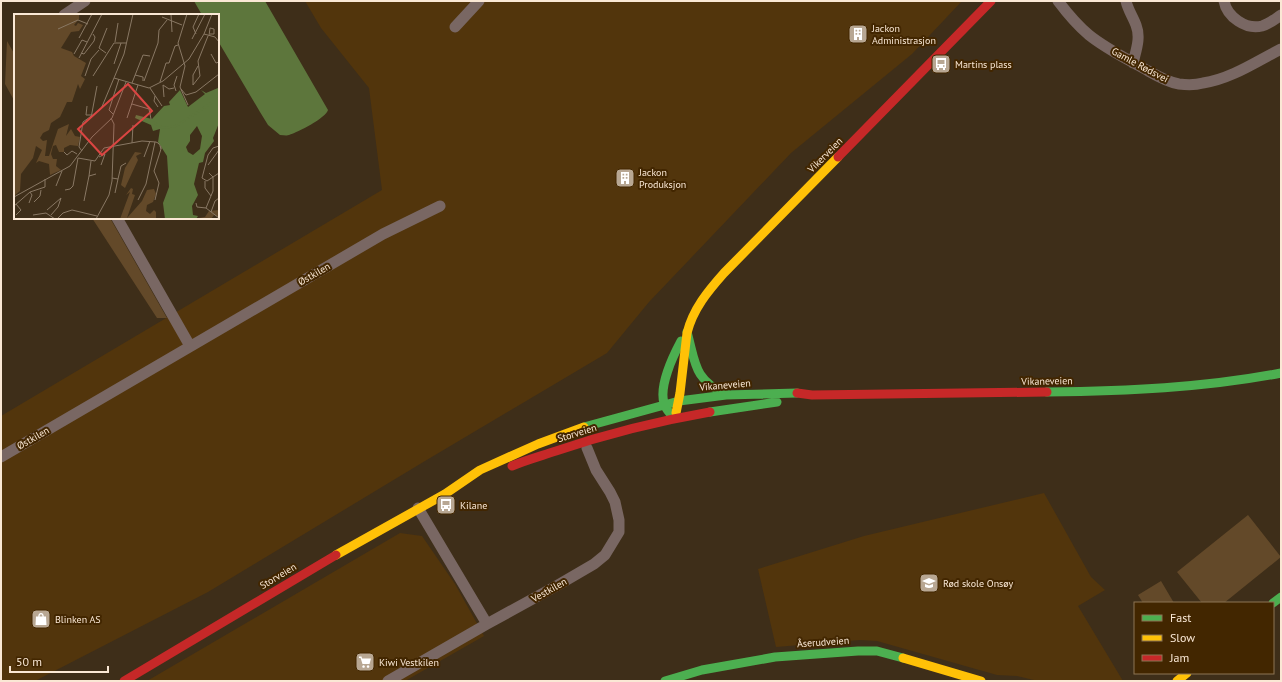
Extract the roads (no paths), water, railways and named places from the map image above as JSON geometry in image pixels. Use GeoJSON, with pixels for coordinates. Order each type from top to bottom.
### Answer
{"type":"FeatureCollection","features":[{"type":"Feature","properties":{"kind":"main road","name":"Vikerveien"},"geometry":{"type":"LineString","coordinates":[[664,405],[664,386],[676,351],[687,332],[697,308],[712,286],[991,1]]}},
{"type":"Feature","properties":{"kind":"main road","name":"Vikerveien"},"geometry":{"type":"LineString","coordinates":[[674,419],[679,401],[687,332]]}},
{"type":"Feature","properties":{"kind":"main road"},"geometry":{"type":"LineString","coordinates":[[687,332],[701,378],[715,390],[726,395]]}},
{"type":"Feature","properties":{"kind":"main road","name":"Vikaneveien"},"geometry":{"type":"LineString","coordinates":[[664,405],[679,401],[726,395],[794,392],[812,395],[1122,391],[1189,386],[1281,373]]}},
{"type":"Feature","properties":{"kind":"main road","name":"Vikaneveien"},"geometry":{"type":"LineString","coordinates":[[674,419],[698,414],[794,401],[812,395]]}},
{"type":"Feature","properties":{"kind":"main road"},"geometry":{"type":"LineString","coordinates":[[664,405],[674,419]]}},
{"type":"Feature","properties":{"kind":"main road","name":"Storveien"},"geometry":{"type":"LineString","coordinates":[[124,681],[325,561],[445,494],[480,470],[507,457],[579,428],[664,405]]}},
{"type":"Feature","properties":{"kind":"main road","name":"Storveien"},"geometry":{"type":"LineString","coordinates":[[504,470],[516,464],[584,441],[674,419]]}},
{"type":"Feature","properties":{"kind":"main road","name":"Storveien"},"geometry":{"type":"LineString","coordinates":[[445,494],[478,482]]}},
{"type":"Feature","properties":{"kind":"main road","name":"Åserudveien"},"geometry":{"type":"LineString","coordinates":[[669,680],[702,670],[775,657],[877,651],[894,655],[954,677],[981,681]]}},
{"type":"Feature","properties":{"kind":"main road"},"geometry":{"type":"LineString","coordinates":[[1177,681],[1186,674]]}},
{"type":"Feature","properties":{"kind":"street"},"geometry":{"type":"LineString","coordinates":[[66,14],[85,1]]}},
{"type":"Feature","properties":{"kind":"street"},"geometry":{"type":"LineString","coordinates":[[455,27],[479,1]]}},
{"type":"Feature","properties":{"kind":"street","name":"Gamle Rødsvei"},"geometry":{"type":"LineString","coordinates":[[1058,1],[1089,35],[1133,63],[1168,81],[1178,84],[1190,85],[1218,80],[1281,49]]}},
{"type":"Feature","properties":{"kind":"street"},"geometry":{"type":"LineString","coordinates":[[1126,1],[1136,25],[1138,35],[1138,43],[1133,63]]}},
{"type":"Feature","properties":{"kind":"street"},"geometry":{"type":"LineString","coordinates":[[1224,1],[1228,12],[1235,20],[1245,25],[1262,26],[1281,15]]}},
{"type":"Feature","properties":{"kind":"street","name":"Østkilen"},"geometry":{"type":"LineString","coordinates":[[1,457],[383,234],[440,206]]}},
{"type":"Feature","properties":{"kind":"street"},"geometry":{"type":"LineString","coordinates":[[118,219],[190,346]]}},
{"type":"Feature","properties":{"kind":"street","name":"Vestkilen"},"geometry":{"type":"LineString","coordinates":[[388,681],[591,565],[605,555],[618,532],[619,520],[610,492],[596,470],[587,448]]}},
{"type":"Feature","properties":{"kind":"street"},"geometry":{"type":"LineString","coordinates":[[418,508],[487,624]]}},
{"type":"Feature","properties":{"kind":"place","name":"Jackon Administrasjon"},"geometry":{"type":"Point","coordinates":[858,34]}},
{"type":"Feature","properties":{"kind":"place","name":"Martins plass"},"geometry":{"type":"Point","coordinates":[941,64]}},
{"type":"Feature","properties":{"kind":"place","name":"Jackon Produksjon"},"geometry":{"type":"Point","coordinates":[625,178]}},
{"type":"Feature","properties":{"kind":"place","name":"Kilane"},"geometry":{"type":"Point","coordinates":[446,505]}},
{"type":"Feature","properties":{"kind":"place","name":"Rød skole Onsøy"},"geometry":{"type":"Point","coordinates":[929,583]}},
{"type":"Feature","properties":{"kind":"place","name":"Blinken AS"},"geometry":{"type":"Point","coordinates":[41,619]}},
{"type":"Feature","properties":{"kind":"place","name":"Kiwi Vestkilen"},"geometry":{"type":"Point","coordinates":[365,662]}}]}
